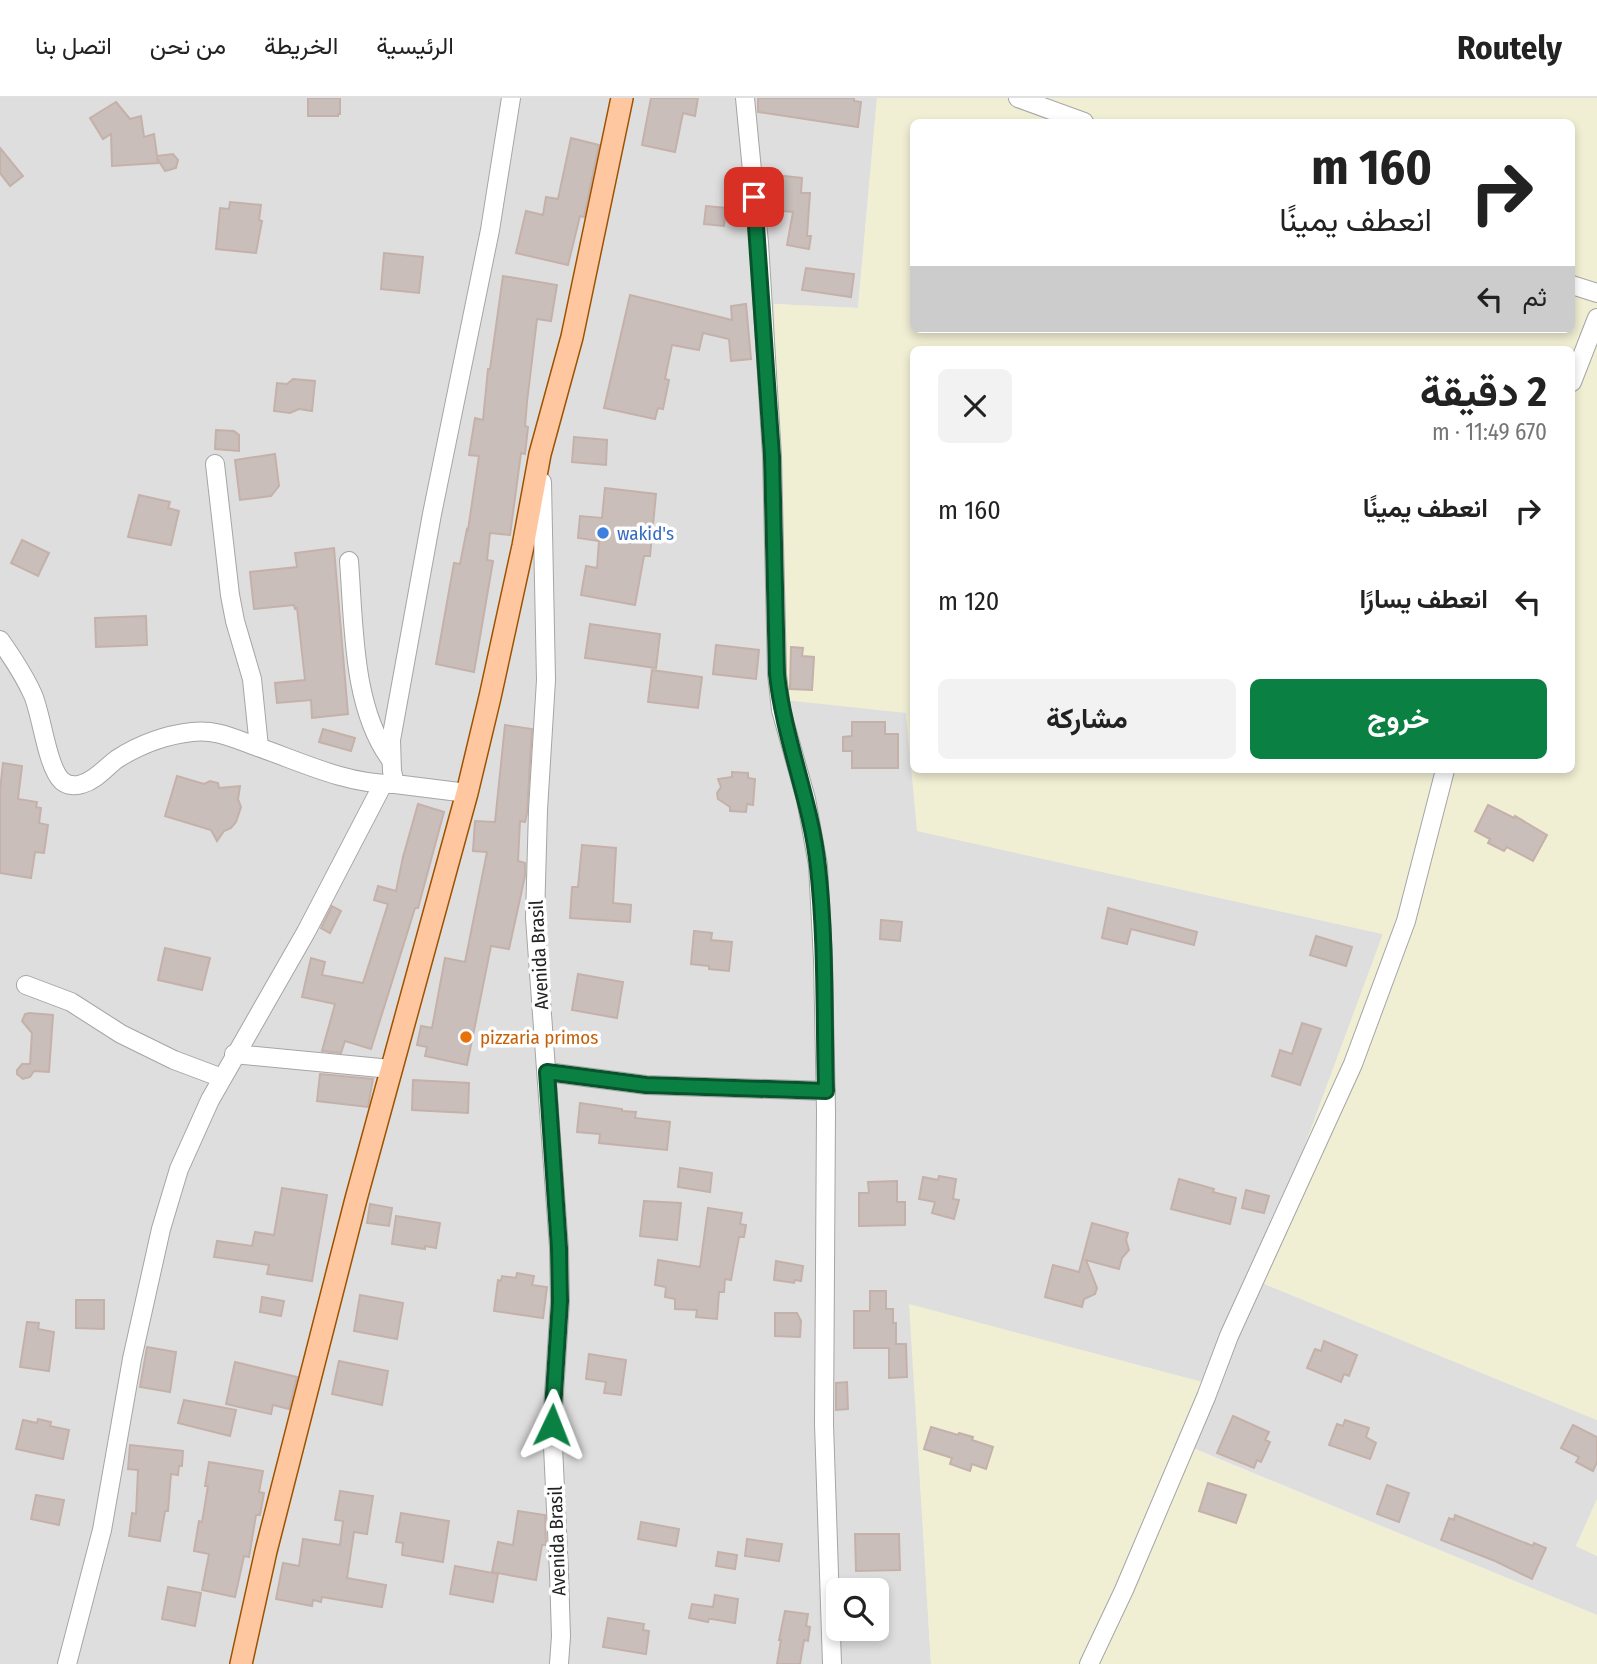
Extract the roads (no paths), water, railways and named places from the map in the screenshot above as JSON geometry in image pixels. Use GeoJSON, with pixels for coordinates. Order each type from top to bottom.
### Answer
{"type":"FeatureCollection","features":[{"type":"Feature","properties":{"kind":"main road"},"geometry":{"type":"LineString","coordinates":[[241,1664],[266,1550],[391,1069],[467,793],[511,606],[540,454],[572,337],[622,98]]}},
{"type":"Feature","properties":{"kind":"street"},"geometry":{"type":"LineString","coordinates":[[67,1664],[102,1530],[132,1359],[161,1228],[179,1170],[234,1054],[389,784],[391,740],[396,710],[432,514],[490,230],[511,98]]}},
{"type":"Feature","properties":{"kind":"street"},"geometry":{"type":"LineString","coordinates":[[745,98],[772,456],[777,674],[781,710],[806,799],[818,865],[826,1091],[824,1411],[832,1664]]}},
{"type":"Feature","properties":{"kind":"street"},"geometry":{"type":"LineString","coordinates":[[1018,98],[1076,119]]}},
{"type":"Feature","properties":{"kind":"street"},"geometry":{"type":"LineString","coordinates":[[1575,286],[1597,293]]}},
{"type":"Feature","properties":{"kind":"street"},"geometry":{"type":"LineString","coordinates":[[1575,374],[1597,318]]}},
{"type":"Feature","properties":{"kind":"street","name":"Avenida Brasil"},"geometry":{"type":"LineString","coordinates":[[540,454],[546,680],[535,918],[559,1248],[560,1301],[552,1425],[561,1636],[559,1664]]}},
{"type":"Feature","properties":{"kind":"street"},"geometry":{"type":"LineString","coordinates":[[215,464],[230,595],[252,679],[259,747]]}},
{"type":"Feature","properties":{"kind":"street"},"geometry":{"type":"LineString","coordinates":[[349,561],[359,667],[367,715],[391,760]]}},
{"type":"Feature","properties":{"kind":"street"},"geometry":{"type":"LineString","coordinates":[[0,640],[32,694],[51,758],[62,780],[69,785],[85,784],[135,749],[177,735],[217,732],[325,771],[389,784],[467,793]]}},
{"type":"Feature","properties":{"kind":"street"},"geometry":{"type":"LineString","coordinates":[[1089,1664],[1124,1590],[1229,1336],[1350,1073],[1406,921],[1444,773]]}},
{"type":"Feature","properties":{"kind":"street"},"geometry":{"type":"LineString","coordinates":[[26,985],[71,1002],[121,1034],[174,1060],[222,1078]]}},
{"type":"Feature","properties":{"kind":"street"},"geometry":{"type":"LineString","coordinates":[[234,1054],[391,1069]]}},
{"type":"Feature","properties":{"kind":"street"},"geometry":{"type":"LineString","coordinates":[[547,1072],[646,1085],[826,1091]]}},
{"type":"Feature","properties":{"kind":"place","name":"wakid's"},"geometry":{"type":"Point","coordinates":[603,533]}},
{"type":"Feature","properties":{"kind":"place","name":"pizzaria primos"},"geometry":{"type":"Point","coordinates":[466,1037]}}]}
